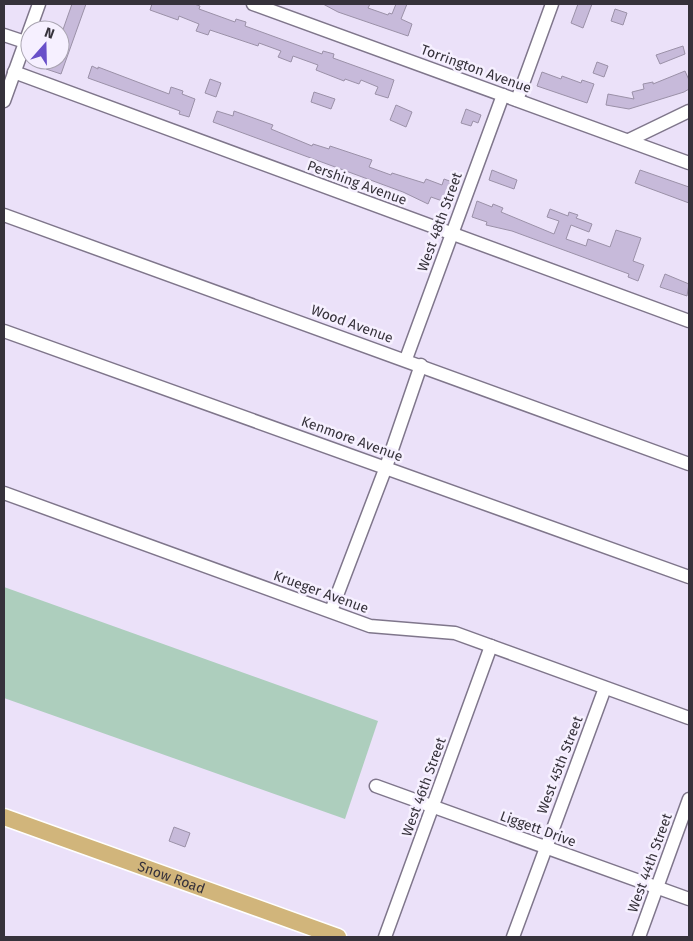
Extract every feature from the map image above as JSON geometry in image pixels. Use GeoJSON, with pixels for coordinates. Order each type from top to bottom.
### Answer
{"type":"FeatureCollection","features":[{"type":"Feature","properties":{"kind":"main road","name":"Snow Road"},"geometry":{"type":"LineString","coordinates":[[4,817],[338,937]]}},
{"type":"Feature","properties":{"kind":"street"},"geometry":{"type":"LineString","coordinates":[[33,20],[39,4]]}},
{"type":"Feature","properties":{"kind":"street","name":"Torrington Avenue"},"geometry":{"type":"LineString","coordinates":[[253,4],[689,163]]}},
{"type":"Feature","properties":{"kind":"street"},"geometry":{"type":"LineString","coordinates":[[518,100],[552,4]]}},
{"type":"Feature","properties":{"kind":"street"},"geometry":{"type":"LineString","coordinates":[[4,34],[20,40]]}},
{"type":"Feature","properties":{"kind":"street"},"geometry":{"type":"LineString","coordinates":[[4,101],[20,56]]}},
{"type":"Feature","properties":{"kind":"street","name":"Pershing Avenue"},"geometry":{"type":"LineString","coordinates":[[14,72],[689,321]]}},
{"type":"Feature","properties":{"kind":"street","name":"West 48th Street"},"geometry":{"type":"LineString","coordinates":[[406,359],[502,95]]}},
{"type":"Feature","properties":{"kind":"street"},"geometry":{"type":"LineString","coordinates":[[629,140],[689,111]]}},
{"type":"Feature","properties":{"kind":"street","name":"Wood Avenue"},"geometry":{"type":"LineString","coordinates":[[4,215],[406,359],[689,464]]}},
{"type":"Feature","properties":{"kind":"street","name":"Kenmore Avenue"},"geometry":{"type":"LineString","coordinates":[[4,331],[689,577]]}},
{"type":"Feature","properties":{"kind":"street"},"geometry":{"type":"LineString","coordinates":[[331,611],[386,467],[421,365]]}},
{"type":"Feature","properties":{"kind":"street","name":"Krueger Avenue"},"geometry":{"type":"LineString","coordinates":[[4,493],[370,626],[455,633],[689,718]]}},
{"type":"Feature","properties":{"kind":"street","name":"West 46th Street"},"geometry":{"type":"LineString","coordinates":[[385,937],[491,646]]}},
{"type":"Feature","properties":{"kind":"street","name":"West 45th Street"},"geometry":{"type":"LineString","coordinates":[[513,937],[606,688]]}},
{"type":"Feature","properties":{"kind":"street","name":"Liggett Drive"},"geometry":{"type":"LineString","coordinates":[[376,786],[689,899]]}},
{"type":"Feature","properties":{"kind":"street","name":"West 44th Street"},"geometry":{"type":"LineString","coordinates":[[639,937],[689,799]]}},
{"type":"Feature","properties":{"kind":"green space"},"geometry":{"type":"Polygon","coordinates":[[[4,587],[378,721],[345,819],[4,698],[4,587]]]}},
{"type":"Feature","properties":{"kind":"building"},"geometry":{"type":"Polygon","coordinates":[[[72,4],[86,4],[70,49],[70,20],[66,20],[72,4]]]}},
{"type":"Feature","properties":{"kind":"building"},"geometry":{"type":"Polygon","coordinates":[[[152,4],[194,4],[200,6],[199,9],[235,22],[236,19],[246,22],[245,26],[322,54],[323,51],[334,54],[333,58],[394,80],[388,98],[375,94],[378,87],[361,80],[359,84],[345,79],[344,81],[316,70],[318,65],[293,56],[291,62],[278,57],[281,51],[259,43],[258,46],[210,30],[208,35],[196,31],[199,24],[179,16],[178,20],[150,10],[152,4]]]}},
{"type":"Feature","properties":{"kind":"building"},"geometry":{"type":"Polygon","coordinates":[[[323,4],[370,4],[368,8],[388,15],[389,13],[392,14],[396,4],[407,4],[401,19],[412,24],[408,36],[338,12],[323,4]]]}},
{"type":"Feature","properties":{"kind":"building"},"geometry":{"type":"Polygon","coordinates":[[[578,4],[592,4],[583,28],[571,23],[578,4]]]}},
{"type":"Feature","properties":{"kind":"building"},"geometry":{"type":"Polygon","coordinates":[[[615,9],[627,13],[623,25],[611,21],[615,9]]]}},
{"type":"Feature","properties":{"kind":"building"},"geometry":{"type":"Polygon","coordinates":[[[683,46],[685,54],[660,64],[656,55],[683,46]]]}},
{"type":"Feature","properties":{"kind":"building"},"geometry":{"type":"Polygon","coordinates":[[[597,62],[608,66],[604,77],[593,73],[597,62]]]}},
{"type":"Feature","properties":{"kind":"building"},"geometry":{"type":"Polygon","coordinates":[[[92,66],[169,94],[171,87],[183,91],[182,94],[195,99],[189,117],[179,114],[180,111],[88,78],[92,66]]]}},
{"type":"Feature","properties":{"kind":"building"},"geometry":{"type":"Polygon","coordinates":[[[49,70],[62,70],[61,74],[49,70]]]}},
{"type":"Feature","properties":{"kind":"building"},"geometry":{"type":"Polygon","coordinates":[[[685,71],[689,80],[689,89],[684,92],[629,109],[606,105],[608,94],[634,99],[632,92],[644,89],[643,84],[653,82],[653,84],[685,71]]]}},
{"type":"Feature","properties":{"kind":"building"},"geometry":{"type":"Polygon","coordinates":[[[542,72],[561,79],[562,76],[581,83],[582,80],[594,84],[587,103],[537,86],[542,72]]]}},
{"type":"Feature","properties":{"kind":"building"},"geometry":{"type":"Polygon","coordinates":[[[210,79],[221,83],[216,97],[205,93],[210,79]]]}},
{"type":"Feature","properties":{"kind":"building"},"geometry":{"type":"Polygon","coordinates":[[[314,92],[335,99],[331,109],[311,102],[314,92]]]}},
{"type":"Feature","properties":{"kind":"building"},"geometry":{"type":"Polygon","coordinates":[[[396,105],[412,112],[406,127],[390,120],[396,105]]]}},
{"type":"Feature","properties":{"kind":"building"},"geometry":{"type":"Polygon","coordinates":[[[466,109],[481,115],[478,123],[473,121],[471,126],[461,123],[466,109]]]}},
{"type":"Feature","properties":{"kind":"building"},"geometry":{"type":"Polygon","coordinates":[[[217,111],[233,116],[234,111],[273,125],[271,129],[312,146],[313,144],[329,149],[330,146],[372,160],[369,167],[391,175],[392,173],[424,183],[426,179],[442,185],[444,179],[455,183],[448,203],[431,197],[428,204],[403,192],[213,122],[217,111]]]}},
{"type":"Feature","properties":{"kind":"building"},"geometry":{"type":"Polygon","coordinates":[[[492,170],[517,180],[514,189],[489,180],[492,170]]]}},
{"type":"Feature","properties":{"kind":"building"},"geometry":{"type":"Polygon","coordinates":[[[640,170],[689,187],[689,203],[635,183],[640,170]]]}},
{"type":"Feature","properties":{"kind":"building"},"geometry":{"type":"Polygon","coordinates":[[[477,201],[492,207],[493,204],[503,208],[501,212],[554,234],[559,221],[547,217],[550,209],[568,216],[569,212],[578,215],[576,218],[592,224],[589,232],[571,225],[566,239],[586,246],[588,239],[610,247],[616,230],[641,238],[633,261],[644,265],[638,281],[628,277],[629,274],[512,231],[486,225],[487,222],[472,217],[477,201]]]}},
{"type":"Feature","properties":{"kind":"building"},"geometry":{"type":"Polygon","coordinates":[[[665,274],[689,284],[687,296],[660,287],[665,274]]]}},
{"type":"Feature","properties":{"kind":"building"},"geometry":{"type":"Polygon","coordinates":[[[174,827],[190,833],[185,847],[169,841],[174,827]]]}}]}
